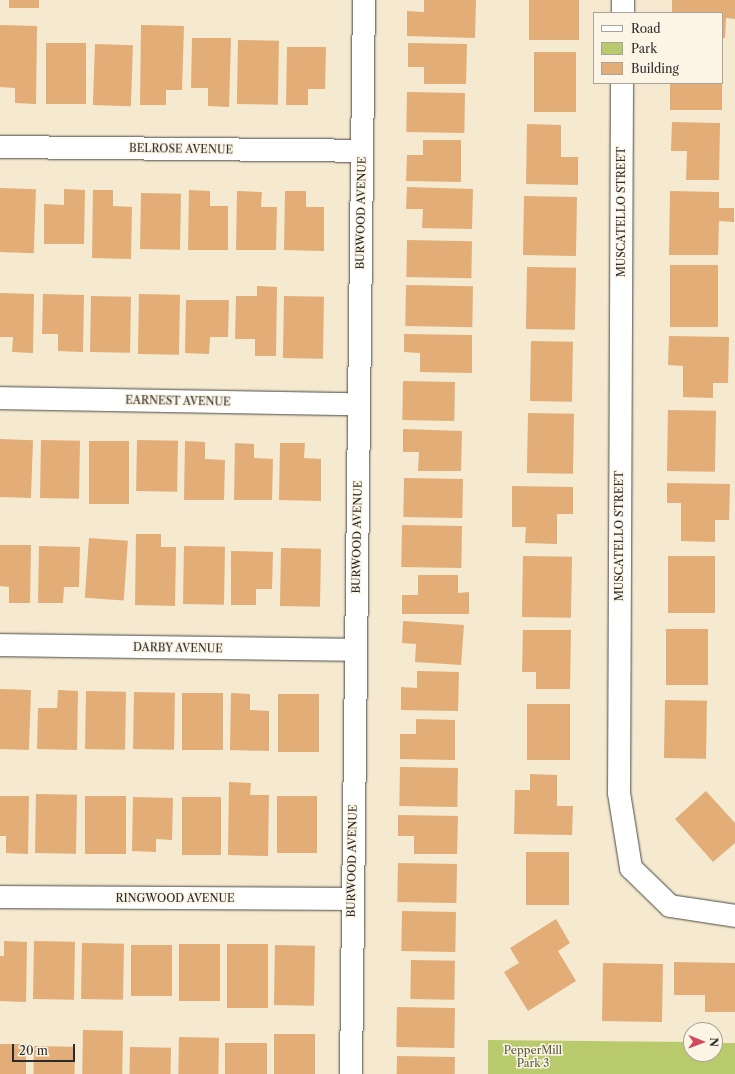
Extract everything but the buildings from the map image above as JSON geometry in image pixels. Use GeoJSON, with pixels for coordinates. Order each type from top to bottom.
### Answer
{"type":"FeatureCollection","features":[{"type":"Feature","properties":{"kind":"street","name":"BURWOOD AVENUE"},"geometry":{"type":"LineString","coordinates":[[351,1074],[351,899],[364,0]]}},
{"type":"Feature","properties":{"kind":"street"},"geometry":{"type":"LineString","coordinates":[[623,0],[623,12]]}},
{"type":"Feature","properties":{"kind":"street","name":"MUSCATELLO STREET"},"geometry":{"type":"LineString","coordinates":[[622,84],[619,793],[631,868],[670,906],[735,916]]}},
{"type":"Feature","properties":{"kind":"street","name":"BELROSE AVENUE"},"geometry":{"type":"LineString","coordinates":[[0,147],[362,151]]}},
{"type":"Feature","properties":{"kind":"street","name":"EARNEST AVENUE"},"geometry":{"type":"LineString","coordinates":[[0,398],[357,404]]}},
{"type":"Feature","properties":{"kind":"street","name":"DARBY AVENUE"},"geometry":{"type":"LineString","coordinates":[[0,646],[355,650]]}},
{"type":"Feature","properties":{"kind":"street","name":"RINGWOOD AVENUE"},"geometry":{"type":"LineString","coordinates":[[0,897],[351,899]]}},
{"type":"Feature","properties":{"kind":"green space","name":"PepperMill Park 3"},"geometry":{"type":"Polygon","coordinates":[[[488,1040],[683,1042],[683,1062],[723,1062],[723,1043],[735,1043],[735,1074],[488,1074],[488,1040]]]}}]}
